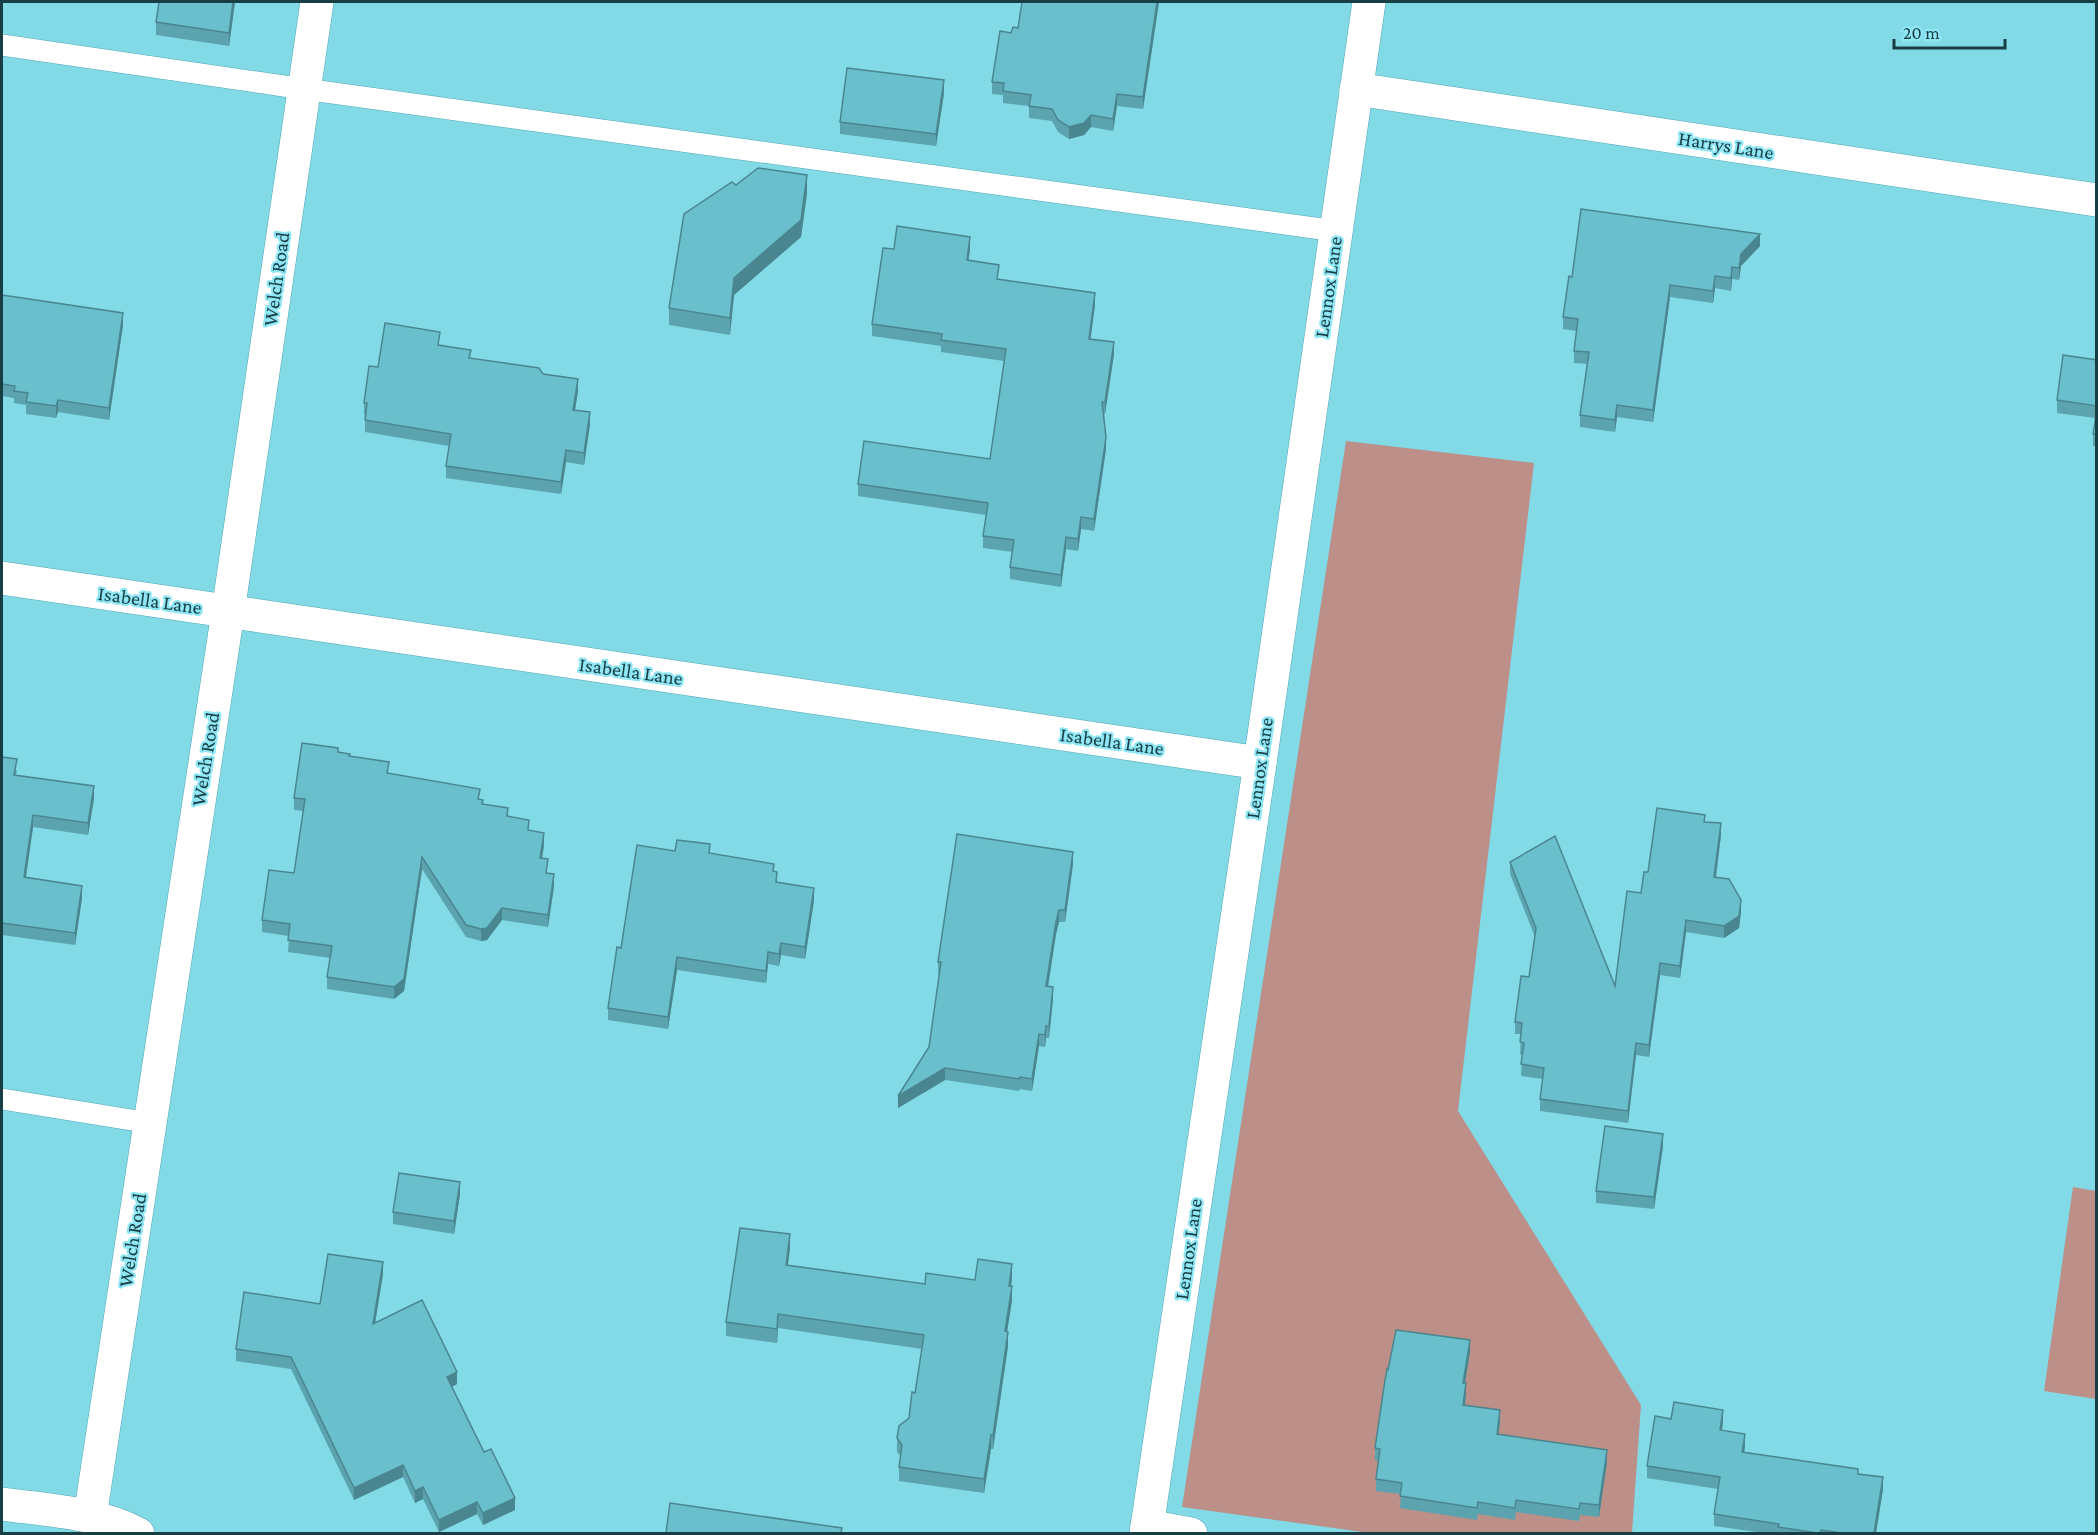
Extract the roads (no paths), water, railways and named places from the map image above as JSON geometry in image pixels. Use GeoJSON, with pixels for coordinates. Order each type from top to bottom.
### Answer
{"type":"FeatureCollection","features":[{"type":"Feature","properties":{"kind":"street","name":"Welch Road"},"geometry":{"type":"LineString","coordinates":[[90,1517],[228,612],[317,2]]}},
{"type":"Feature","properties":{"kind":"street","name":"Lennox Lane"},"geometry":{"type":"LineString","coordinates":[[1147,1530],[1369,2]]}},
{"type":"Feature","properties":{"kind":"street","name":"Harrys Lane"},"geometry":{"type":"LineString","coordinates":[[1356,89],[2097,200]]}},
{"type":"Feature","properties":{"kind":"street","name":"Isabella Lane"},"geometry":{"type":"LineString","coordinates":[[2,578],[1260,762]]}},
{"type":"Feature","properties":{"kind":"street"},"geometry":{"type":"LineString","coordinates":[[2,1504],[90,1517],[138,1533]]}},
{"type":"Feature","properties":{"kind":"street"},"geometry":{"type":"LineString","coordinates":[[1147,1530],[1191,1533]]}},
{"type":"Feature","properties":{"kind":"lane"},"geometry":{"type":"LineString","coordinates":[[2,45],[304,89],[1336,231]]}},
{"type":"Feature","properties":{"kind":"lane"},"geometry":{"type":"LineString","coordinates":[[2,1099],[150,1123]]}}]}
